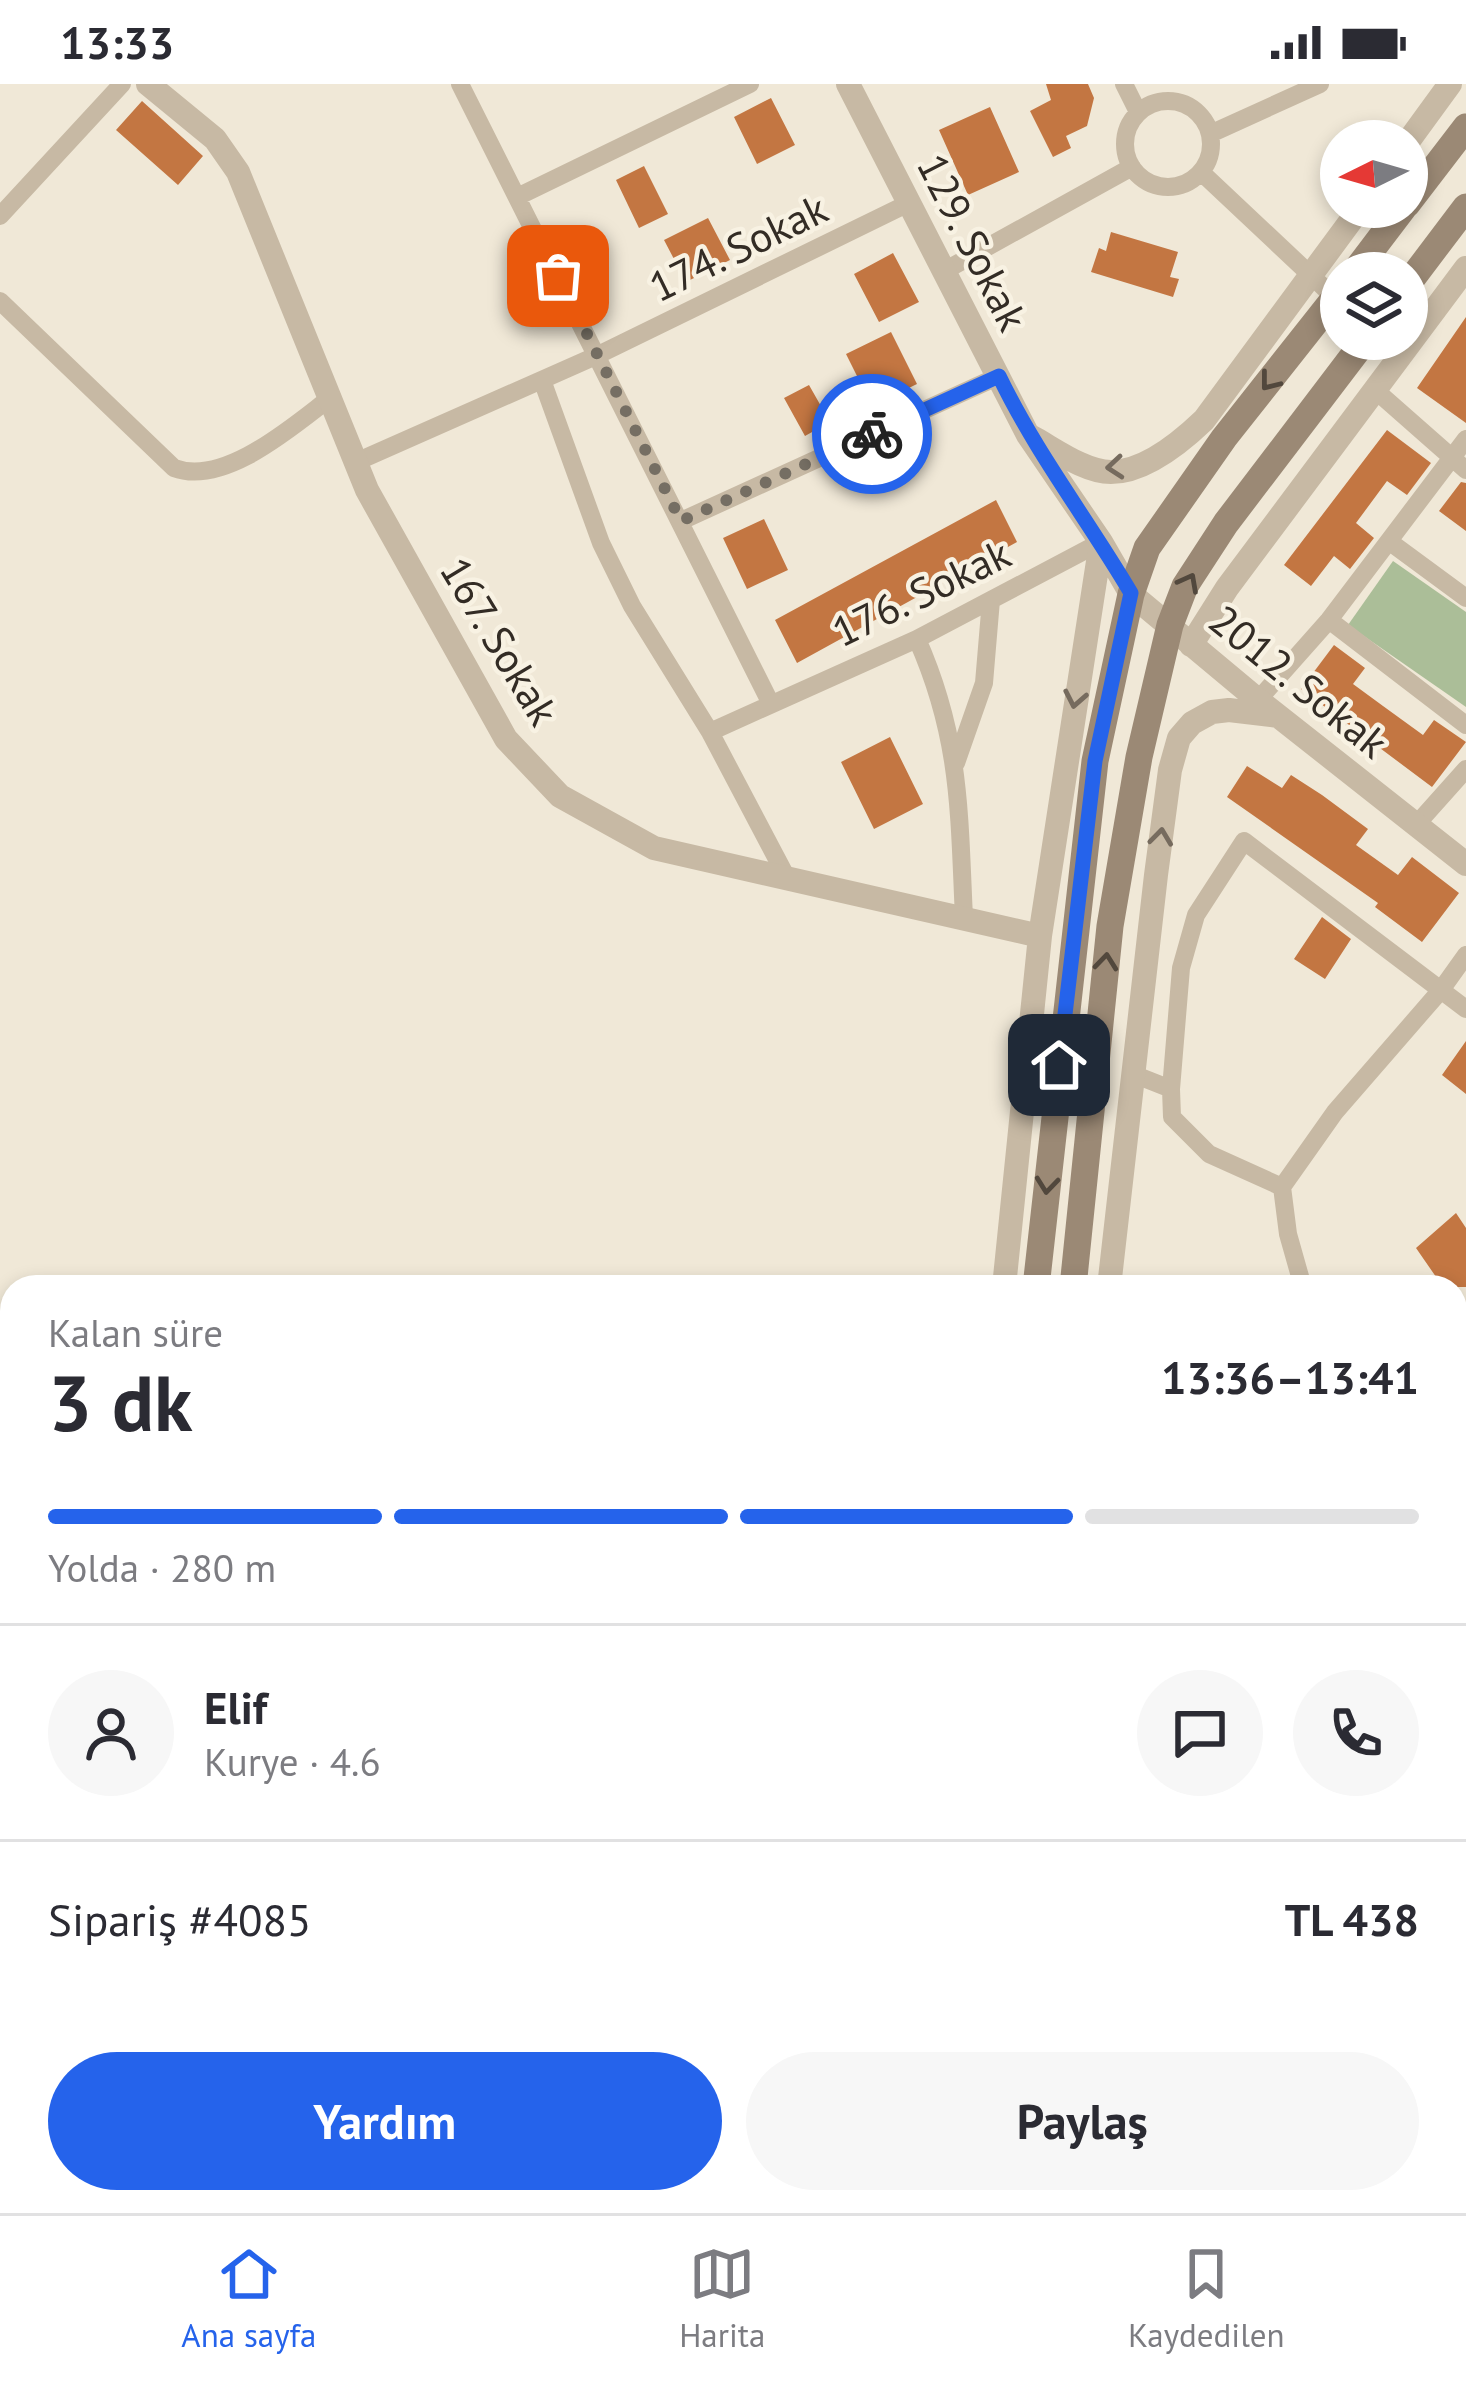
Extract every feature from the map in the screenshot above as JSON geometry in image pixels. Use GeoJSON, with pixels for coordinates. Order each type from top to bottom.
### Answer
{"type":"FeatureCollection","features":[{"type":"Feature","properties":{"kind":"main road"},"geometry":{"type":"LineString","coordinates":[[1428,176],[1466,127]]}},
{"type":"Feature","properties":{"kind":"main road"},"geometry":{"type":"LineString","coordinates":[[1428,257],[1466,207]]}},
{"type":"Feature","properties":{"kind":"main road"},"geometry":{"type":"LineString","coordinates":[[1370,252],[1388,228]]}},
{"type":"Feature","properties":{"kind":"main road"},"geometry":{"type":"LineString","coordinates":[[1037,1275],[1095,761],[1131,593],[1147,548],[1214,429],[1320,314]]}},
{"type":"Feature","properties":{"kind":"main road"},"geometry":{"type":"LineString","coordinates":[[1074,1275],[1109,926],[1138,757],[1181,635],[1185,586],[1226,523],[1350,360]]}},
{"type":"Feature","properties":{"kind":"street"},"geometry":{"type":"LineString","coordinates":[[0,216],[122,84]]}},
{"type":"Feature","properties":{"kind":"street","name":"167. Sokak"},"geometry":{"type":"LineString","coordinates":[[148,84],[215,139],[238,172],[367,490],[506,740],[560,796],[654,848],[1040,936]]}},
{"type":"Feature","properties":{"kind":"street"},"geometry":{"type":"LineString","coordinates":[[460,84],[770,701]]}},
{"type":"Feature","properties":{"kind":"street"},"geometry":{"type":"LineString","coordinates":[[517,196],[750,84]]}},
{"type":"Feature","properties":{"kind":"street","name":"129. Sokak"},"geometry":{"type":"LineString","coordinates":[[848,84],[1028,435],[1101,542]]}},
{"type":"Feature","properties":{"kind":"street"},"geometry":{"type":"LineString","coordinates":[[1124,84],[1138,112]]}},
{"type":"Feature","properties":{"kind":"street"},"geometry":{"type":"LineString","coordinates":[[1210,134],[1320,84]]}},
{"type":"Feature","properties":{"kind":"street"},"geometry":{"type":"LineString","coordinates":[[1424,120],[1450,84]]}},
{"type":"Feature","properties":{"kind":"street"},"geometry":{"type":"LineString","coordinates":[[1175,101],[1194,109],[1210,134],[1210,154],[1201,172],[1184,184],[1165,187],[1146,181],[1132,167],[1125,139],[1138,112],[1156,102],[1175,101]]}},
{"type":"Feature","properties":{"kind":"street"},"geometry":{"type":"LineString","coordinates":[[944,271],[1132,167]]}},
{"type":"Feature","properties":{"kind":"street"},"geometry":{"type":"LineString","coordinates":[[1201,172],[1320,281]]}},
{"type":"Feature","properties":{"kind":"street","name":"174. Sokak"},"geometry":{"type":"LineString","coordinates":[[356,461],[598,355],[909,203]]}},
{"type":"Feature","properties":{"kind":"street"},"geometry":{"type":"LineString","coordinates":[[1028,435],[1090,467],[1112,472],[1154,459],[1214,429],[1346,228]]}},
{"type":"Feature","properties":{"kind":"street"},"geometry":{"type":"LineString","coordinates":[[1181,635],[1227,588],[1466,268]]}},
{"type":"Feature","properties":{"kind":"street"},"geometry":{"type":"LineString","coordinates":[[0,301],[174,467],[188,473],[218,467],[263,448],[330,398]]}},
{"type":"Feature","properties":{"kind":"street"},"geometry":{"type":"LineString","coordinates":[[681,521],[999,376]]}},
{"type":"Feature","properties":{"kind":"street"},"geometry":{"type":"LineString","coordinates":[[542,380],[601,543],[632,607],[710,732],[787,878]]}},
{"type":"Feature","properties":{"kind":"street"},"geometry":{"type":"LineString","coordinates":[[1374,389],[1459,465]]}},
{"type":"Feature","properties":{"kind":"street"},"geometry":{"type":"LineString","coordinates":[[1110,1275],[1170,770],[1179,738],[1192,723],[1212,712],[1268,708],[1390,542],[1459,465],[1466,439]]}},
{"type":"Feature","properties":{"kind":"street"},"geometry":{"type":"LineString","coordinates":[[1005,1275],[1040,936],[1101,542]]}},
{"type":"Feature","properties":{"kind":"street","name":"2012. Sokak"},"geometry":{"type":"LineString","coordinates":[[1101,542],[1131,593],[1466,864]]}},
{"type":"Feature","properties":{"kind":"street","name":"176. Sokak"},"geometry":{"type":"LineString","coordinates":[[710,732],[916,639],[1101,542]]}},
{"type":"Feature","properties":{"kind":"street"},"geometry":{"type":"LineString","coordinates":[[1390,542],[1466,598]]}},
{"type":"Feature","properties":{"kind":"street"},"geometry":{"type":"LineString","coordinates":[[956,763],[984,683],[991,600]]}},
{"type":"Feature","properties":{"kind":"street"},"geometry":{"type":"LineString","coordinates":[[1329,620],[1466,725]]}},
{"type":"Feature","properties":{"kind":"street"},"geometry":{"type":"LineString","coordinates":[[916,639],[938,687],[956,763],[964,918]]}},
{"type":"Feature","properties":{"kind":"street"},"geometry":{"type":"LineString","coordinates":[[1416,825],[1466,769]]}},
{"type":"Feature","properties":{"kind":"street"},"geometry":{"type":"LineString","coordinates":[[1282,1187],[1228,1165],[1196,1144],[1172,1117],[1181,968],[1196,915],[1244,841],[1466,1009]]}},
{"type":"Feature","properties":{"kind":"street"},"geometry":{"type":"LineString","coordinates":[[1300,1275],[1282,1187],[1335,1112],[1466,956]]}},
{"type":"Feature","properties":{"kind":"street"},"geometry":{"type":"LineString","coordinates":[[1132,1074],[1171,1089]]}},
{"type":"Feature","properties":{"kind":"green space"},"geometry":{"type":"Polygon","coordinates":[[[1393,561],[1466,612],[1466,707],[1348,625],[1393,561]]]}},
{"type":"Feature","properties":{"kind":"building"},"geometry":{"type":"Polygon","coordinates":[[[1046,84],[1088,84],[1094,98],[1087,126],[1066,136],[1071,148],[1053,157],[1030,111],[1051,100],[1046,84]]]}},
{"type":"Feature","properties":{"kind":"building"},"geometry":{"type":"Polygon","coordinates":[[[771,98],[795,145],[757,164],[734,117],[771,98]]]}},
{"type":"Feature","properties":{"kind":"building"},"geometry":{"type":"Polygon","coordinates":[[[142,101],[203,156],[178,185],[116,130],[142,101]]]}},
{"type":"Feature","properties":{"kind":"building"},"geometry":{"type":"Polygon","coordinates":[[[990,107],[1019,172],[968,195],[939,130],[990,107]]]}},
{"type":"Feature","properties":{"kind":"building"},"geometry":{"type":"Polygon","coordinates":[[[644,166],[668,214],[639,228],[616,180],[644,166]]]}},
{"type":"Feature","properties":{"kind":"building"},"geometry":{"type":"Polygon","coordinates":[[[708,218],[730,260],[686,282],[664,240],[708,218]]]}},
{"type":"Feature","properties":{"kind":"building"},"geometry":{"type":"Polygon","coordinates":[[[1111,232],[1178,252],[1170,277],[1179,279],[1173,297],[1091,272],[1099,248],[1106,251],[1111,232]]]}},
{"type":"Feature","properties":{"kind":"building"},"geometry":{"type":"Polygon","coordinates":[[[893,253],[919,302],[879,322],[854,274],[893,253]]]}},
{"type":"Feature","properties":{"kind":"building"},"geometry":{"type":"Polygon","coordinates":[[[1466,317],[1466,423],[1417,388],[1466,317]]]}},
{"type":"Feature","properties":{"kind":"building"},"geometry":{"type":"Polygon","coordinates":[[[891,332],[917,384],[872,406],[846,354],[891,332]]]}},
{"type":"Feature","properties":{"kind":"building"},"geometry":{"type":"Polygon","coordinates":[[[809,385],[830,422],[805,436],[784,398],[809,385]]]}},
{"type":"Feature","properties":{"kind":"building"},"geometry":{"type":"Polygon","coordinates":[[[1387,430],[1431,463],[1407,495],[1387,481],[1356,523],[1374,538],[1350,569],[1334,556],[1311,586],[1284,565],[1387,430]]]}},
{"type":"Feature","properties":{"kind":"building"},"geometry":{"type":"Polygon","coordinates":[[[1461,482],[1466,483],[1466,531],[1439,511],[1461,482]]]}},
{"type":"Feature","properties":{"kind":"building"},"geometry":{"type":"Polygon","coordinates":[[[996,500],[1017,542],[797,663],[775,620],[996,500]]]}},
{"type":"Feature","properties":{"kind":"building"},"geometry":{"type":"Polygon","coordinates":[[[764,519],[788,570],[747,589],[723,538],[764,519]]]}},
{"type":"Feature","properties":{"kind":"building"},"geometry":{"type":"Polygon","coordinates":[[[1334,645],[1365,668],[1353,684],[1423,735],[1434,720],[1466,742],[1432,787],[1301,689],[1334,645]]]}},
{"type":"Feature","properties":{"kind":"building"},"geometry":{"type":"Polygon","coordinates":[[[890,737],[923,804],[874,829],[841,762],[890,737]]]}},
{"type":"Feature","properties":{"kind":"building"},"geometry":{"type":"Polygon","coordinates":[[[1247,766],[1282,788],[1291,775],[1322,795],[1368,829],[1356,845],[1398,875],[1412,857],[1459,893],[1422,942],[1375,907],[1378,903],[1227,797],[1247,766]]]}},
{"type":"Feature","properties":{"kind":"building"},"geometry":{"type":"Polygon","coordinates":[[[1322,917],[1351,939],[1325,979],[1294,959],[1322,917]]]}},
{"type":"Feature","properties":{"kind":"building"},"geometry":{"type":"Polygon","coordinates":[[[1466,1041],[1466,1094],[1442,1075],[1466,1041]]]}},
{"type":"Feature","properties":{"kind":"building"},"geometry":{"type":"Polygon","coordinates":[[[1456,1213],[1466,1228],[1466,1275],[1435,1275],[1416,1248],[1456,1213]]]}},
{"type":"Feature","properties":{"kind":"way so far"},"geometry":{"type":"LineString","coordinates":[[558,276],[681,521],[872,434]]}},
{"type":"Feature","properties":{"kind":"route"},"geometry":{"type":"LineString","coordinates":[[872,434],[999,376],[1028,435],[1131,593],[1095,761],[1059,1065]]}}]}
